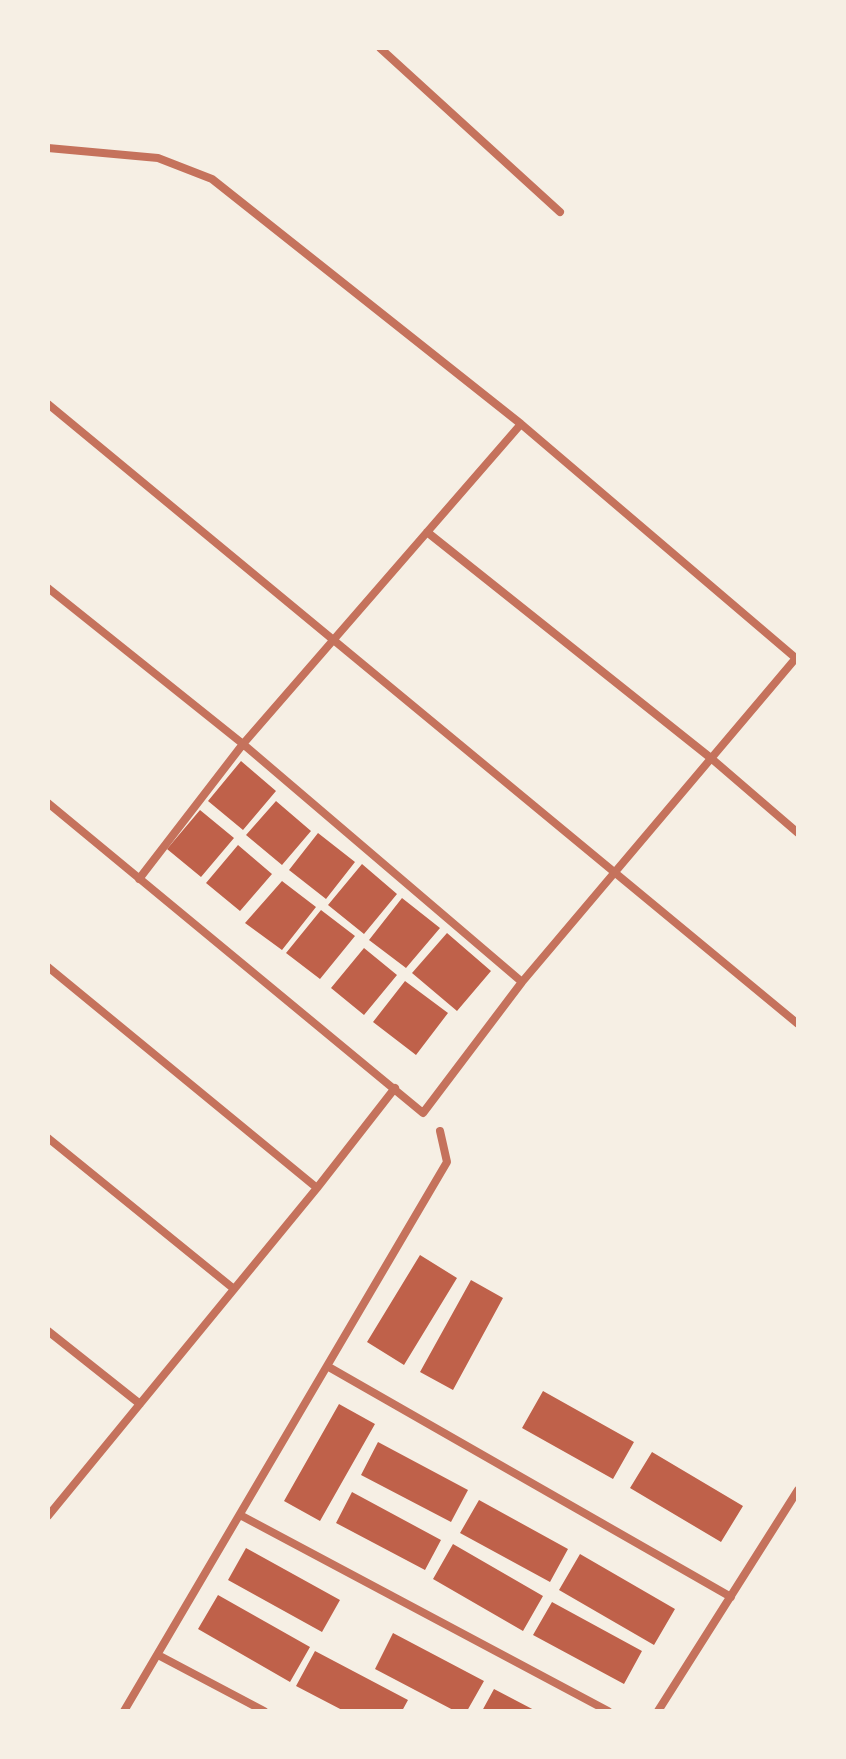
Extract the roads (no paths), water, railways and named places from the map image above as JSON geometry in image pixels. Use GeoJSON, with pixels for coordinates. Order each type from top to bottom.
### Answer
{"type":"FeatureCollection","features":[{"type":"Feature","properties":{"kind":"street"},"geometry":{"type":"LineString","coordinates":[[380,48],[560,212]]}},
{"type":"Feature","properties":{"kind":"street"},"geometry":{"type":"LineString","coordinates":[[48,148],[158,158],[212,179],[521,424],[797,659],[522,982],[423,1113],[48,803]]}},
{"type":"Feature","properties":{"kind":"street"},"geometry":{"type":"LineString","coordinates":[[48,404],[798,1024]]}},
{"type":"Feature","properties":{"kind":"street"},"geometry":{"type":"LineString","coordinates":[[139,879],[243,744],[521,424]]}},
{"type":"Feature","properties":{"kind":"street"},"geometry":{"type":"LineString","coordinates":[[427,532],[712,759],[798,833]]}},
{"type":"Feature","properties":{"kind":"street"},"geometry":{"type":"LineString","coordinates":[[48,588],[243,744],[522,982]]}},
{"type":"Feature","properties":{"kind":"street"},"geometry":{"type":"LineString","coordinates":[[48,967],[317,1188]]}},
{"type":"Feature","properties":{"kind":"street"},"geometry":{"type":"LineString","coordinates":[[48,1516],[395,1088]]}},
{"type":"Feature","properties":{"kind":"street"},"geometry":{"type":"LineString","coordinates":[[124,1711],[447,1162],[440,1131]]}},
{"type":"Feature","properties":{"kind":"street"},"geometry":{"type":"LineString","coordinates":[[48,1138],[234,1289]]}},
{"type":"Feature","properties":{"kind":"street"},"geometry":{"type":"LineString","coordinates":[[48,1331],[140,1404]]}},
{"type":"Feature","properties":{"kind":"street"},"geometry":{"type":"LineString","coordinates":[[327,1366],[731,1597]]}},
{"type":"Feature","properties":{"kind":"street"},"geometry":{"type":"LineString","coordinates":[[658,1711],[798,1490]]}},
{"type":"Feature","properties":{"kind":"street"},"geometry":{"type":"LineString","coordinates":[[240,1515],[608,1711]]}},
{"type":"Feature","properties":{"kind":"street"},"geometry":{"type":"LineString","coordinates":[[158,1655],[264,1711]]}}]}
